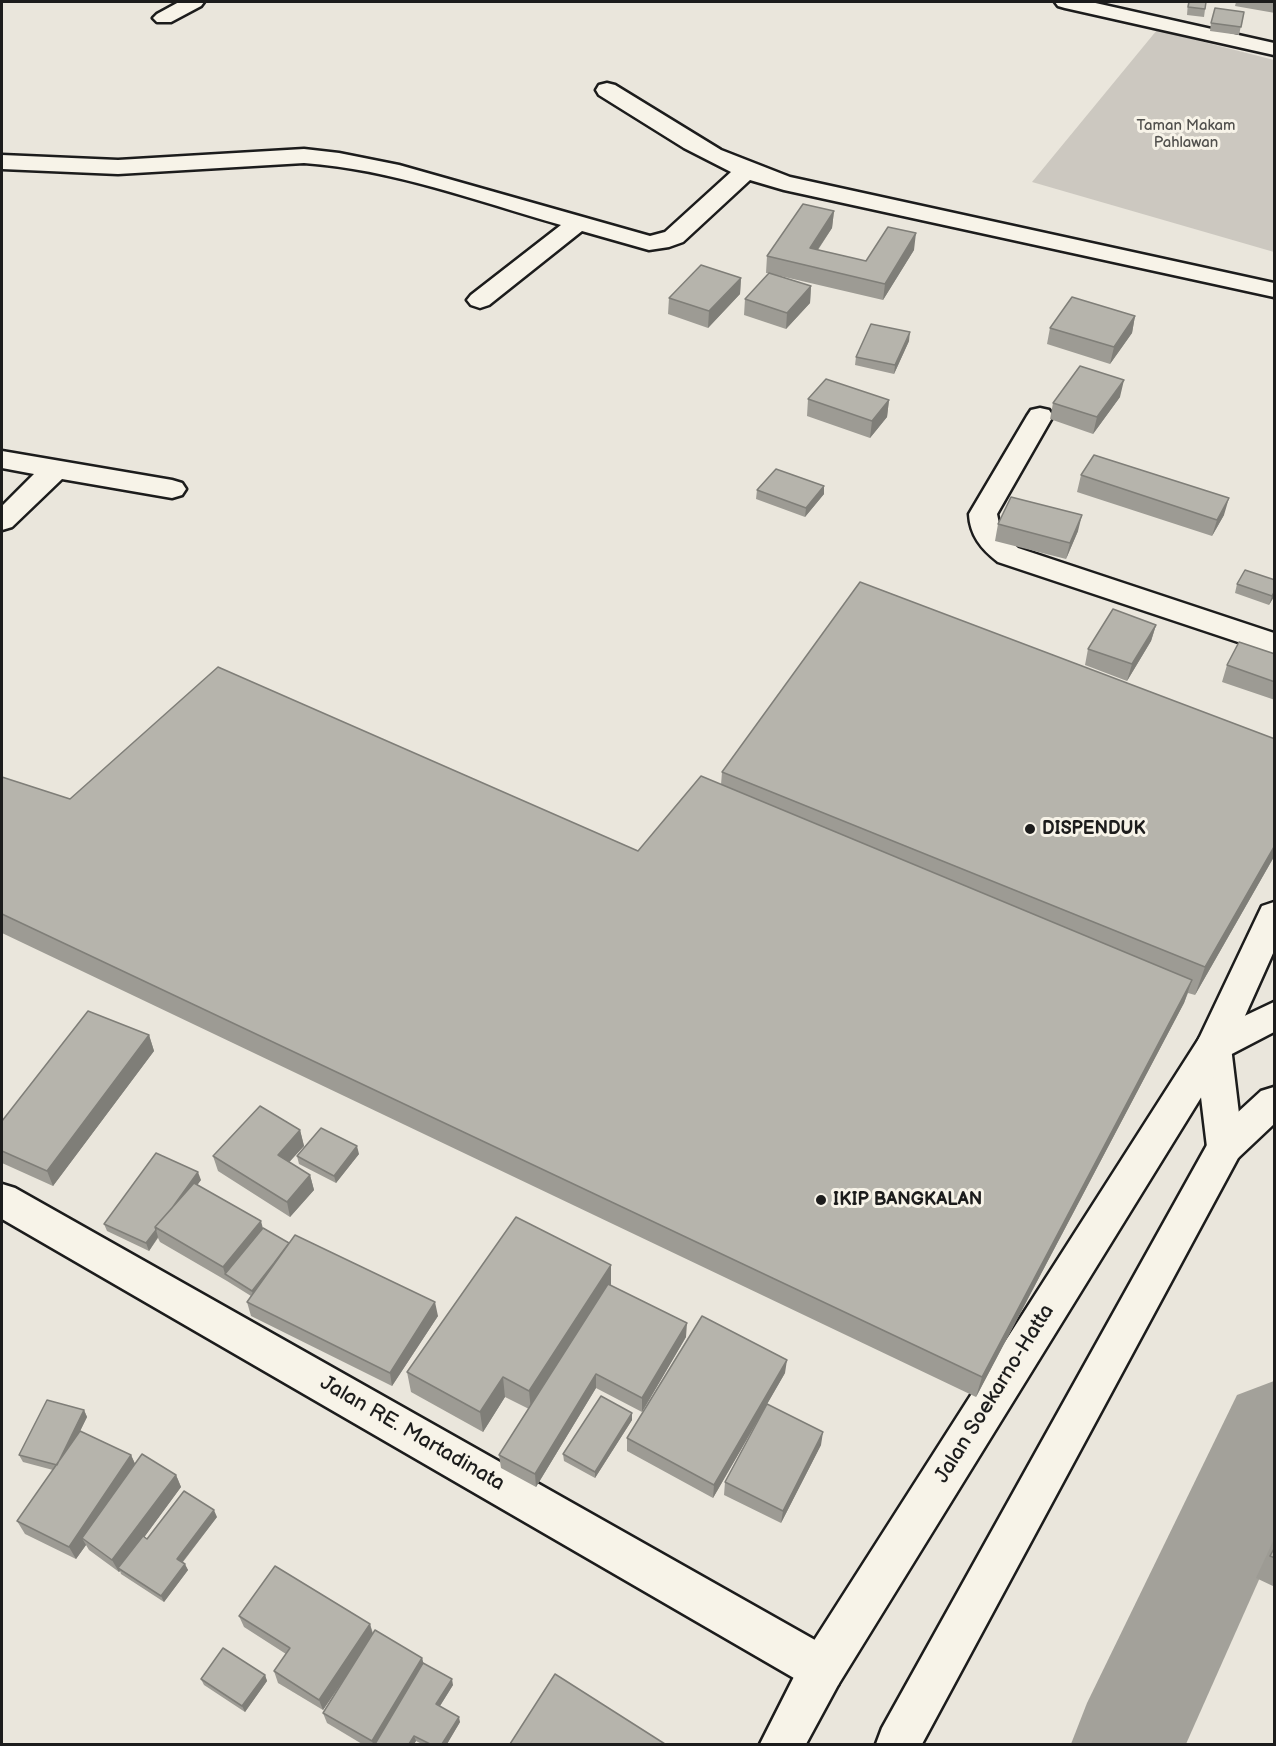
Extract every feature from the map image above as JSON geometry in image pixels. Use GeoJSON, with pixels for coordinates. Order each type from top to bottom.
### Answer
{"type":"FeatureCollection","features":[{"type":"Feature","properties":{"kind":"main road"},"geometry":{"type":"LineString","coordinates":[[164,18],[194,2]]}},
{"type":"Feature","properties":{"kind":"main road"},"geometry":{"type":"LineString","coordinates":[[1065,2],[1275,49]]}},
{"type":"Feature","properties":{"kind":"main road"},"geometry":{"type":"LineString","coordinates":[[607,90],[699,150],[745,172],[784,183],[1275,290]]}},
{"type":"Feature","properties":{"kind":"main road"},"geometry":{"type":"LineString","coordinates":[[2,162],[118,167],[304,156],[332,157],[360,162],[649,243],[668,240],[694,221],[745,172]]}},
{"type":"Feature","properties":{"kind":"main road"},"geometry":{"type":"LineString","coordinates":[[480,300],[579,223]]}},
{"type":"Feature","properties":{"kind":"main road"},"geometry":{"type":"LineString","coordinates":[[1040,416],[983,514],[983,528],[993,545],[1008,555],[1275,644]]}},
{"type":"Feature","properties":{"kind":"main road"},"geometry":{"type":"LineString","coordinates":[[2,460],[54,471],[172,489]]}},
{"type":"Feature","properties":{"kind":"main road"},"geometry":{"type":"LineString","coordinates":[[2,521],[54,471]]}},
{"type":"Feature","properties":{"kind":"main road","name":"Jalan Soekarno-Hatta"},"geometry":{"type":"LineString","coordinates":[[782,1744],[822,1669],[1214,1047],[1275,915]]}},
{"type":"Feature","properties":{"kind":"main road"},"geometry":{"type":"LineString","coordinates":[[1225,1147],[1214,1047],[1275,1016]]}},
{"type":"Feature","properties":{"kind":"main road"},"geometry":{"type":"LineString","coordinates":[[898,1744],[1225,1147],[1275,1102]]}},
{"type":"Feature","properties":{"kind":"main road","name":"Jalan RE. Martadinata"},"geometry":{"type":"LineString","coordinates":[[2,1200],[822,1669]]}},
{"type":"Feature","properties":{"kind":"green space","name":"Taman Makam Pahlawan"},"geometry":{"type":"Polygon","coordinates":[[[1157,30],[1274,60],[1274,252],[1032,182],[1157,30]]]}},
{"type":"Feature","properties":{"kind":"building"},"geometry":{"type":"Polygon","coordinates":[[[1189,2],[1206,2],[1205,9],[1188,7],[1189,2]]]}},
{"type":"Feature","properties":{"kind":"building"},"geometry":{"type":"Polygon","coordinates":[[[1215,8],[1244,12],[1241,27],[1211,23],[1215,8]]]}},
{"type":"Feature","properties":{"kind":"building"},"geometry":{"type":"Polygon","coordinates":[[[803,204],[834,211],[810,248],[866,261],[888,227],[916,233],[885,284],[767,256],[803,204]]]}},
{"type":"Feature","properties":{"kind":"building"},"geometry":{"type":"Polygon","coordinates":[[[701,265],[741,278],[709,311],[669,298],[701,265]]]}},
{"type":"Feature","properties":{"kind":"building"},"geometry":{"type":"Polygon","coordinates":[[[769,273],[811,286],[787,313],[745,299],[769,273]]]}},
{"type":"Feature","properties":{"kind":"building"},"geometry":{"type":"Polygon","coordinates":[[[1072,297],[1135,316],[1114,347],[1050,328],[1072,297]]]}},
{"type":"Feature","properties":{"kind":"building"},"geometry":{"type":"Polygon","coordinates":[[[871,324],[910,332],[895,365],[856,357],[871,324]]]}},
{"type":"Feature","properties":{"kind":"building"},"geometry":{"type":"Polygon","coordinates":[[[1080,366],[1124,380],[1097,417],[1053,403],[1080,366]]]}},
{"type":"Feature","properties":{"kind":"building"},"geometry":{"type":"Polygon","coordinates":[[[826,379],[889,400],[872,421],[808,399],[826,379]]]}},
{"type":"Feature","properties":{"kind":"building"},"geometry":{"type":"Polygon","coordinates":[[[1094,455],[1229,498],[1217,520],[1081,475],[1094,455]]]}},
{"type":"Feature","properties":{"kind":"building"},"geometry":{"type":"Polygon","coordinates":[[[776,469],[824,486],[806,508],[757,490],[776,469]]]}},
{"type":"Feature","properties":{"kind":"building"},"geometry":{"type":"Polygon","coordinates":[[[1011,497],[1082,515],[1070,543],[998,524],[1011,497]]]}},
{"type":"Feature","properties":{"kind":"building"},"geometry":{"type":"Polygon","coordinates":[[[1245,570],[1275,580],[1275,591],[1272,596],[1237,584],[1245,570]]]}},
{"type":"Feature","properties":{"kind":"building","name":"DISPENDUK"},"geometry":{"type":"Polygon","coordinates":[[[860,582],[1275,739],[1275,845],[1205,967],[722,772],[860,582]]]}},
{"type":"Feature","properties":{"kind":"building"},"geometry":{"type":"Polygon","coordinates":[[[1113,609],[1156,625],[1132,664],[1088,649],[1113,609]]]}},
{"type":"Feature","properties":{"kind":"building"},"geometry":{"type":"Polygon","coordinates":[[[1239,642],[1275,654],[1275,682],[1227,665],[1239,642]]]}},
{"type":"Feature","properties":{"kind":"building","name":"IKIP BANGKALAN"},"geometry":{"type":"Polygon","coordinates":[[[218,667],[638,851],[701,776],[1192,980],[982,1377],[2,914],[2,777],[70,799],[218,667]]]}},
{"type":"Feature","properties":{"kind":"building"},"geometry":{"type":"Polygon","coordinates":[[[88,1011],[149,1035],[47,1171],[2,1151],[2,1121],[88,1011]]]}},
{"type":"Feature","properties":{"kind":"building"},"geometry":{"type":"Polygon","coordinates":[[[260,1106],[300,1130],[278,1155],[310,1175],[287,1202],[213,1156],[260,1106]]]}},
{"type":"Feature","properties":{"kind":"building"},"geometry":{"type":"Polygon","coordinates":[[[321,1128],[357,1146],[334,1176],[297,1156],[321,1128]]]}},
{"type":"Feature","properties":{"kind":"building"},"geometry":{"type":"Polygon","coordinates":[[[156,1153],[198,1172],[155,1227],[156,1230],[146,1243],[104,1224],[156,1153]]]}},
{"type":"Feature","properties":{"kind":"building"},"geometry":{"type":"Polygon","coordinates":[[[194,1183],[261,1221],[223,1267],[155,1227],[194,1183]]]}},
{"type":"Feature","properties":{"kind":"building"},"geometry":{"type":"Polygon","coordinates":[[[516,1217],[611,1265],[529,1391],[503,1377],[480,1412],[407,1372],[516,1217]]]}},
{"type":"Feature","properties":{"kind":"building"},"geometry":{"type":"Polygon","coordinates":[[[263,1228],[289,1243],[252,1291],[225,1274],[263,1228]]]}},
{"type":"Feature","properties":{"kind":"building"},"geometry":{"type":"Polygon","coordinates":[[[295,1235],[435,1302],[390,1373],[247,1302],[295,1235]]]}},
{"type":"Feature","properties":{"kind":"building"},"geometry":{"type":"Polygon","coordinates":[[[608,1284],[687,1323],[642,1398],[596,1374],[535,1474],[499,1455],[608,1284]]]}},
{"type":"Feature","properties":{"kind":"building"},"geometry":{"type":"Polygon","coordinates":[[[702,1316],[787,1360],[714,1485],[627,1438],[702,1316]]]}},
{"type":"Feature","properties":{"kind":"building"},"geometry":{"type":"Polygon","coordinates":[[[601,1396],[632,1413],[595,1472],[563,1454],[601,1396]]]}},
{"type":"Feature","properties":{"kind":"building"},"geometry":{"type":"Polygon","coordinates":[[[47,1400],[84,1410],[57,1465],[19,1455],[47,1400]]]}},
{"type":"Feature","properties":{"kind":"building"},"geometry":{"type":"Polygon","coordinates":[[[767,1404],[823,1432],[783,1511],[725,1482],[767,1404]]]}},
{"type":"Feature","properties":{"kind":"building"},"geometry":{"type":"Polygon","coordinates":[[[80,1431],[131,1455],[69,1547],[17,1521],[80,1431]]]}},
{"type":"Feature","properties":{"kind":"building"},"geometry":{"type":"Polygon","coordinates":[[[142,1454],[176,1475],[112,1560],[82,1538],[142,1454]]]}},
{"type":"Feature","properties":{"kind":"building"},"geometry":{"type":"Polygon","coordinates":[[[184,1491],[214,1510],[177,1559],[185,1564],[161,1596],[118,1568],[143,1536],[147,1539],[184,1491]]]}},
{"type":"Feature","properties":{"kind":"building"},"geometry":{"type":"Polygon","coordinates":[[[1275,1547],[1275,1558],[1270,1556],[1275,1547]]]}},
{"type":"Feature","properties":{"kind":"building"},"geometry":{"type":"Polygon","coordinates":[[[275,1566],[370,1624],[319,1700],[274,1671],[290,1648],[239,1616],[275,1566]]]}},
{"type":"Feature","properties":{"kind":"building"},"geometry":{"type":"Polygon","coordinates":[[[375,1630],[422,1658],[372,1741],[323,1713],[375,1630]]]}},
{"type":"Feature","properties":{"kind":"building"},"geometry":{"type":"Polygon","coordinates":[[[223,1648],[265,1675],[242,1706],[201,1679],[223,1648]]]}},
{"type":"Feature","properties":{"kind":"building"},"geometry":{"type":"Polygon","coordinates":[[[423,1663],[452,1679],[436,1704],[459,1717],[442,1744],[430,1744],[414,1736],[409,1744],[375,1744],[423,1663]]]}},
{"type":"Feature","properties":{"kind":"building"},"geometry":{"type":"Polygon","coordinates":[[[555,1674],[665,1744],[510,1744],[555,1674]]]}},
{"type":"Feature","properties":{"kind":"waterway"},"geometry":{"type":"LineString","coordinates":[[1128,1744],[1274,1430]]}},
{"type":"Feature","properties":{"kind":"place","name":"DISPENDUK"},"geometry":{"type":"Point","coordinates":[1030,829]}},
{"type":"Feature","properties":{"kind":"place","name":"IKIP BANGKALAN"},"geometry":{"type":"Point","coordinates":[821,1200]}}]}
